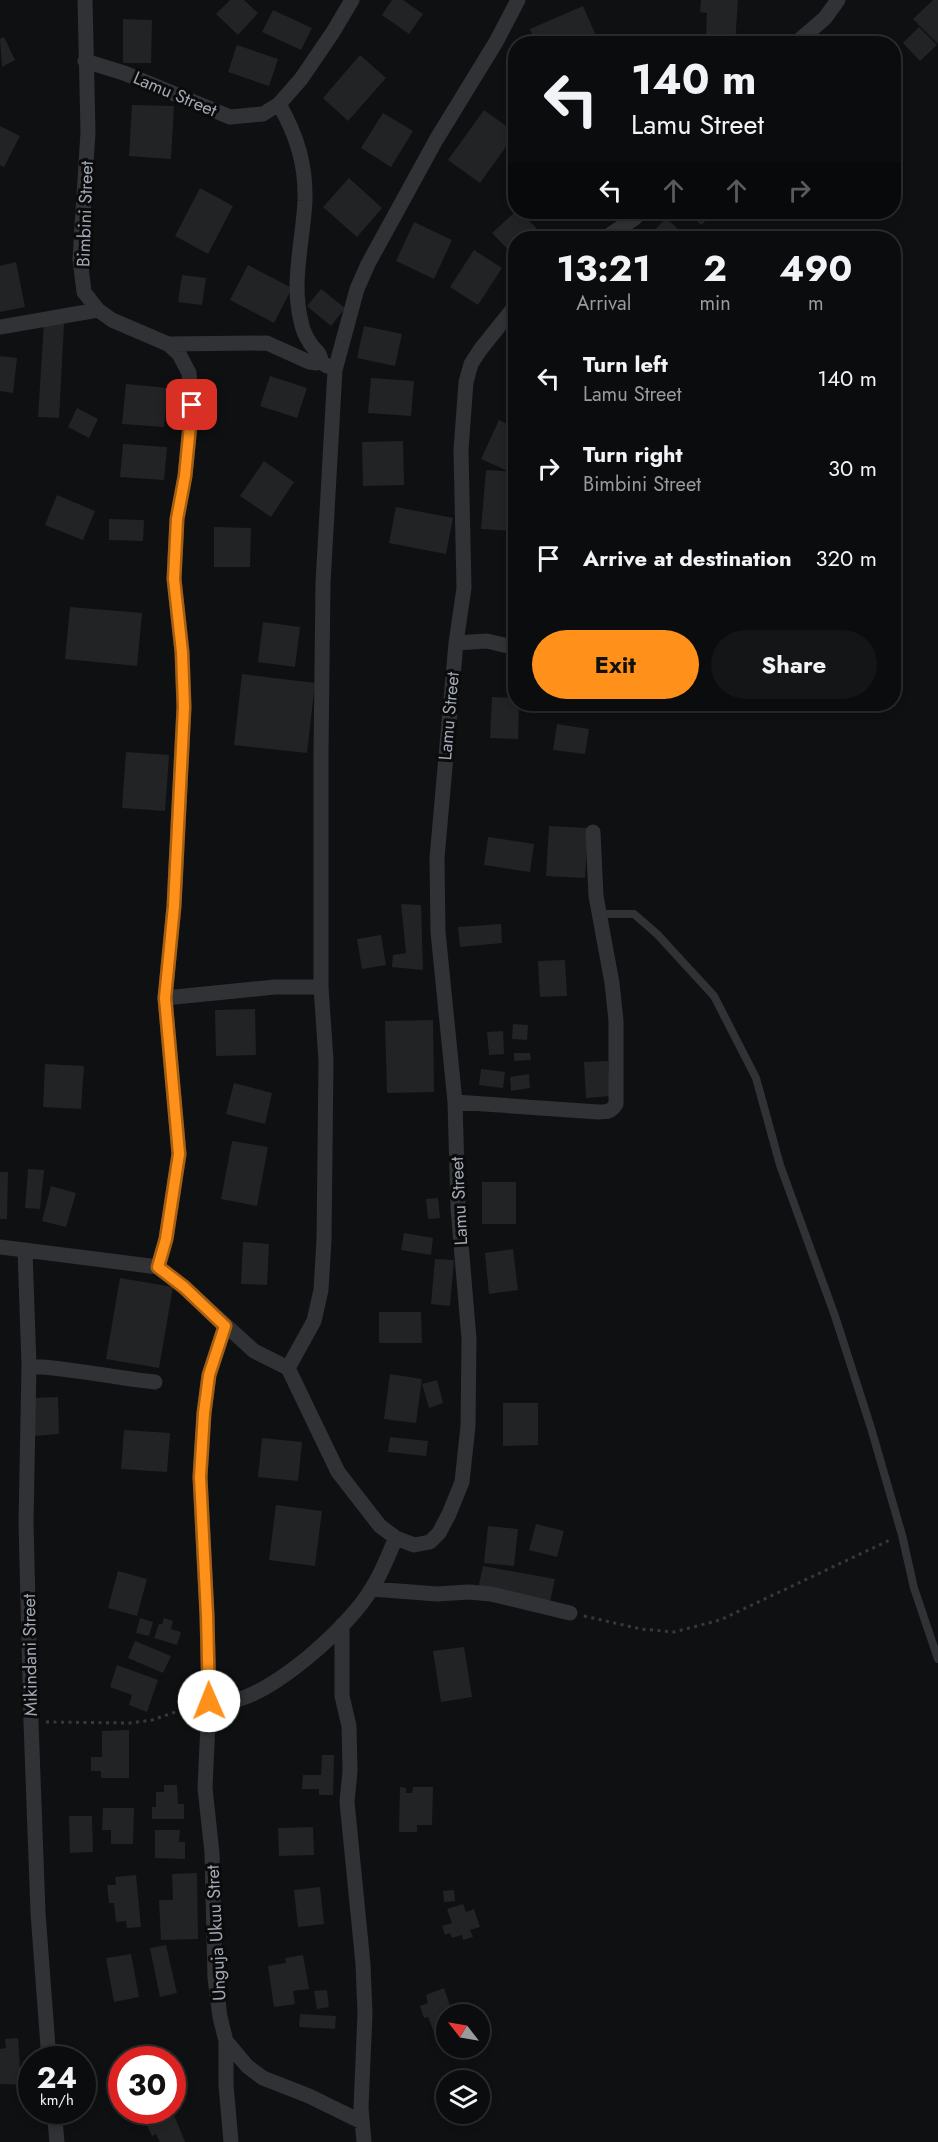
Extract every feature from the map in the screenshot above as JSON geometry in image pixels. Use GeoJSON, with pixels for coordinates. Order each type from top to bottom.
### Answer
{"type":"FeatureCollection","features":[{"type":"Feature","properties":{"kind":"street","name":"Bimbini Street"},"geometry":{"type":"LineString","coordinates":[[85,0],[88,132],[80,259],[84,292],[98,310],[112,320],[168,344],[179,354],[189,373],[192,405],[185,476],[177,519],[174,579],[182,652],[184,707],[174,906],[165,998],[179,1154],[166,1239],[158,1267]]}},
{"type":"Feature","properties":{"kind":"street","name":"Lamu Street"},"geometry":{"type":"LineString","coordinates":[[86,61],[124,73],[230,117],[263,114],[279,104],[301,79],[352,0]]}},
{"type":"Feature","properties":{"kind":"street"},"geometry":{"type":"LineString","coordinates":[[288,1368],[314,1321],[321,1290],[324,1240],[326,1060],[321,987],[323,583],[335,370],[357,289],[369,264],[436,140],[496,42],[518,0]]}},
{"type":"Feature","properties":{"kind":"street"},"geometry":{"type":"LineString","coordinates":[[804,36],[825,18],[838,0]]}},
{"type":"Feature","properties":{"kind":"street"},"geometry":{"type":"LineString","coordinates":[[279,104],[294,129],[302,162],[305,201],[300,236],[297,290],[301,321],[309,342],[321,356],[321,362]]}},
{"type":"Feature","properties":{"kind":"street"},"geometry":{"type":"LineString","coordinates":[[615,231],[633,219]]}},
{"type":"Feature","properties":{"kind":"street"},"geometry":{"type":"LineString","coordinates":[[0,327],[98,310]]}},
{"type":"Feature","properties":{"kind":"street","name":"Lamu Street"},"geometry":{"type":"LineString","coordinates":[[396,1538],[414,1545],[430,1542],[438,1533],[449,1514],[462,1482],[468,1426],[468,1339],[458,1208],[455,1102],[438,932],[437,858],[456,643],[464,588],[461,450],[466,382],[471,364],[508,315]]}},
{"type":"Feature","properties":{"kind":"street"},"geometry":{"type":"LineString","coordinates":[[168,344],[267,343],[309,362],[321,362],[335,370]]}},
{"type":"Feature","properties":{"kind":"street"},"geometry":{"type":"LineString","coordinates":[[456,643],[487,641],[508,646]]}},
{"type":"Feature","properties":{"kind":"street"},"geometry":{"type":"LineString","coordinates":[[455,1102],[598,1112],[608,1112],[616,1104],[616,1021],[612,983],[596,896],[593,832]]}},
{"type":"Feature","properties":{"kind":"street"},"geometry":{"type":"LineString","coordinates":[[165,998],[275,987],[321,987]]}},
{"type":"Feature","properties":{"kind":"street"},"geometry":{"type":"LineString","coordinates":[[0,1247],[158,1267],[184,1287],[254,1351],[288,1368],[338,1472],[380,1526],[396,1538],[372,1589],[342,1624],[294,1670],[246,1697],[231,1701],[209,1701]]}},
{"type":"Feature","properties":{"kind":"street","name":"Mikindani Street"},"geometry":{"type":"LineString","coordinates":[[25,1250],[29,1366],[26,1523],[31,1722],[38,1913],[48,2046]]}},
{"type":"Feature","properties":{"kind":"street","name":"Unguja Ukuu Stret"},"geometry":{"type":"LineString","coordinates":[[225,1326],[209,1375],[200,1477],[209,1701],[205,1788],[212,1865],[215,1978],[220,2017],[226,2041],[247,2067],[263,2078],[309,2096],[362,2122]]}},
{"type":"Feature","properties":{"kind":"street"},"geometry":{"type":"LineString","coordinates":[[29,1366],[155,1382]]}},
{"type":"Feature","properties":{"kind":"street"},"geometry":{"type":"LineString","coordinates":[[372,1589],[415,1593],[491,1594],[570,1613]]}},
{"type":"Feature","properties":{"kind":"street"},"geometry":{"type":"LineString","coordinates":[[342,1624],[342,1696],[348,1726],[350,1771],[347,1802],[364,1993],[362,2122],[364,2142]]}},
{"type":"Feature","properties":{"kind":"street"},"geometry":{"type":"LineString","coordinates":[[226,2041],[226,2085],[231,2142]]}},
{"type":"Feature","properties":{"kind":"street"},"geometry":{"type":"LineString","coordinates":[[55,2124],[57,2142]]}},
{"type":"Feature","properties":{"kind":"lane"},"geometry":{"type":"LineString","coordinates":[[599,914],[634,914],[657,934],[714,996],[756,1078],[780,1165],[835,1316],[902,1535],[914,1588],[938,1659]]}},
{"type":"Feature","properties":{"kind":"path"},"geometry":{"type":"LineString","coordinates":[[570,1613],[641,1629],[674,1632],[720,1620],[902,1535]]}},
{"type":"Feature","properties":{"kind":"path"},"geometry":{"type":"LineString","coordinates":[[31,1722],[79,1724],[141,1722],[171,1715],[209,1701]]}},
{"type":"Feature","properties":{"kind":"building"},"geometry":{"type":"Polygon","coordinates":[[[230,0],[244,0],[258,13],[238,35],[216,14],[230,0]]]}},
{"type":"Feature","properties":{"kind":"building"},"geometry":{"type":"Polygon","coordinates":[[[392,0],[403,0],[423,14],[409,34],[382,15],[392,0]]]}},
{"type":"Feature","properties":{"kind":"building"},"geometry":{"type":"Polygon","coordinates":[[[701,0],[738,0],[736,36],[699,36],[706,35],[707,13],[700,12],[701,0]]]}},
{"type":"Feature","properties":{"kind":"building"},"geometry":{"type":"Polygon","coordinates":[[[933,0],[938,0],[938,44],[913,19],[933,0]]]}},
{"type":"Feature","properties":{"kind":"building"},"geometry":{"type":"Polygon","coordinates":[[[583,6],[596,36],[533,36],[530,29],[583,6]]]}},
{"type":"Feature","properties":{"kind":"building"},"geometry":{"type":"Polygon","coordinates":[[[273,10],[312,28],[301,50],[262,32],[273,10]]]}},
{"type":"Feature","properties":{"kind":"building"},"geometry":{"type":"Polygon","coordinates":[[[123,19],[152,20],[151,63],[123,63],[123,19]]]}},
{"type":"Feature","properties":{"kind":"building"},"geometry":{"type":"Polygon","coordinates":[[[919,27],[937,45],[920,61],[903,43],[919,27]]]}},
{"type":"Feature","properties":{"kind":"building"},"geometry":{"type":"Polygon","coordinates":[[[4,37],[15,60],[2,67],[0,39],[4,37]]]}},
{"type":"Feature","properties":{"kind":"building"},"geometry":{"type":"Polygon","coordinates":[[[237,45],[278,59],[269,86],[228,72],[237,45]]]}},
{"type":"Feature","properties":{"kind":"building"},"geometry":{"type":"Polygon","coordinates":[[[360,55],[386,78],[348,121],[323,98],[360,55]]]}},
{"type":"Feature","properties":{"kind":"building"},"geometry":{"type":"Polygon","coordinates":[[[132,105],[174,106],[171,159],[129,156],[132,105]]]}},
{"type":"Feature","properties":{"kind":"building"},"geometry":{"type":"Polygon","coordinates":[[[484,110],[508,127],[508,144],[480,183],[448,160],[484,110]]]}},
{"type":"Feature","properties":{"kind":"building"},"geometry":{"type":"Polygon","coordinates":[[[383,113],[413,131],[391,167],[361,148],[383,113]]]}},
{"type":"Feature","properties":{"kind":"building"},"geometry":{"type":"Polygon","coordinates":[[[0,126],[20,136],[4,167],[0,165],[0,126]]]}},
{"type":"Feature","properties":{"kind":"building"},"geometry":{"type":"Polygon","coordinates":[[[349,178],[382,208],[357,237],[323,207],[349,178]]]}},
{"type":"Feature","properties":{"kind":"building"},"geometry":{"type":"Polygon","coordinates":[[[200,188],[233,206],[208,254],[175,236],[200,188]]]}},
{"type":"Feature","properties":{"kind":"building"},"geometry":{"type":"Polygon","coordinates":[[[508,218],[528,219],[539,231],[508,231],[508,250],[492,233],[508,218]]]}},
{"type":"Feature","properties":{"kind":"building"},"geometry":{"type":"Polygon","coordinates":[[[667,219],[680,231],[654,231],[667,219]]]}},
{"type":"Feature","properties":{"kind":"building"},"geometry":{"type":"Polygon","coordinates":[[[695,219],[708,219],[701,225],[695,219]]]}},
{"type":"Feature","properties":{"kind":"building"},"geometry":{"type":"Polygon","coordinates":[[[414,222],[452,240],[434,279],[396,261],[414,222]]]}},
{"type":"Feature","properties":{"kind":"building"},"geometry":{"type":"Polygon","coordinates":[[[474,250],[502,268],[478,305],[450,287],[474,250]]]}},
{"type":"Feature","properties":{"kind":"building"},"geometry":{"type":"Polygon","coordinates":[[[16,262],[25,307],[0,312],[0,266],[16,262]]]}},
{"type":"Feature","properties":{"kind":"building"},"geometry":{"type":"Polygon","coordinates":[[[248,265],[292,288],[274,323],[230,300],[248,265]]]}},
{"type":"Feature","properties":{"kind":"building"},"geometry":{"type":"Polygon","coordinates":[[[182,275],[206,278],[202,305],[178,302],[182,275]]]}},
{"type":"Feature","properties":{"kind":"building"},"geometry":{"type":"Polygon","coordinates":[[[321,289],[345,308],[331,326],[307,306],[321,289]]]}},
{"type":"Feature","properties":{"kind":"building"},"geometry":{"type":"Polygon","coordinates":[[[44,323],[64,324],[59,418],[38,417],[44,323]]]}},
{"type":"Feature","properties":{"kind":"building"},"geometry":{"type":"Polygon","coordinates":[[[364,326],[402,334],[395,366],[357,358],[364,326]]]}},
{"type":"Feature","properties":{"kind":"building"},"geometry":{"type":"Polygon","coordinates":[[[0,356],[17,358],[13,393],[0,391],[0,356]]]}},
{"type":"Feature","properties":{"kind":"building"},"geometry":{"type":"Polygon","coordinates":[[[270,376],[307,388],[297,418],[260,406],[270,376]]]}},
{"type":"Feature","properties":{"kind":"building"},"geometry":{"type":"Polygon","coordinates":[[[371,378],[414,381],[411,416],[368,413],[371,378]]]}},
{"type":"Feature","properties":{"kind":"building"},"geometry":{"type":"Polygon","coordinates":[[[126,384],[168,388],[164,427],[122,424],[126,384]]]}},
{"type":"Feature","properties":{"kind":"building"},"geometry":{"type":"Polygon","coordinates":[[[77,408],[98,419],[89,438],[68,427],[77,408]]]}},
{"type":"Feature","properties":{"kind":"building"},"geometry":{"type":"Polygon","coordinates":[[[499,420],[508,424],[508,471],[481,459],[499,420]]]}},
{"type":"Feature","properties":{"kind":"building"},"geometry":{"type":"Polygon","coordinates":[[[403,441],[404,485],[363,486],[362,442],[403,441]]]}},
{"type":"Feature","properties":{"kind":"building"},"geometry":{"type":"Polygon","coordinates":[[[123,444],[167,447],[164,480],[120,477],[123,444]]]}},
{"type":"Feature","properties":{"kind":"building"},"geometry":{"type":"Polygon","coordinates":[[[264,461],[294,482],[271,517],[240,496],[264,461]]]}},
{"type":"Feature","properties":{"kind":"building"},"geometry":{"type":"Polygon","coordinates":[[[486,470],[508,471],[508,531],[481,529],[486,470]]]}},
{"type":"Feature","properties":{"kind":"building"},"geometry":{"type":"Polygon","coordinates":[[[57,495],[95,511],[83,540],[45,525],[57,495]]]}},
{"type":"Feature","properties":{"kind":"building"},"geometry":{"type":"Polygon","coordinates":[[[396,507],[453,518],[446,554],[389,543],[396,507]]]}},
{"type":"Feature","properties":{"kind":"building"},"geometry":{"type":"Polygon","coordinates":[[[109,519],[144,520],[143,541],[109,540],[109,519]]]}},
{"type":"Feature","properties":{"kind":"building"},"geometry":{"type":"Polygon","coordinates":[[[214,527],[251,528],[250,567],[214,567],[214,527]]]}},
{"type":"Feature","properties":{"kind":"building"},"geometry":{"type":"Polygon","coordinates":[[[70,607],[142,613],[137,666],[65,659],[70,607]]]}},
{"type":"Feature","properties":{"kind":"building"},"geometry":{"type":"Polygon","coordinates":[[[263,622],[300,627],[295,667],[258,662],[263,622]]]}},
{"type":"Feature","properties":{"kind":"building"},"geometry":{"type":"Polygon","coordinates":[[[242,674],[315,683],[307,753],[234,745],[242,674]]]}},
{"type":"Feature","properties":{"kind":"building"},"geometry":{"type":"Polygon","coordinates":[[[492,697],[508,698],[508,711],[519,711],[518,739],[490,738],[492,697]]]}},
{"type":"Feature","properties":{"kind":"building"},"geometry":{"type":"Polygon","coordinates":[[[557,724],[589,729],[585,754],[553,750],[557,724]]]}},
{"type":"Feature","properties":{"kind":"building"},"geometry":{"type":"Polygon","coordinates":[[[126,752],[169,755],[165,811],[122,808],[126,752]]]}},
{"type":"Feature","properties":{"kind":"building"},"geometry":{"type":"Polygon","coordinates":[[[549,826],[588,828],[585,878],[546,876],[549,826]]]}},
{"type":"Feature","properties":{"kind":"building"},"geometry":{"type":"Polygon","coordinates":[[[488,837],[534,844],[530,872],[484,865],[488,837]]]}},
{"type":"Feature","properties":{"kind":"building"},"geometry":{"type":"Polygon","coordinates":[[[401,904],[421,905],[423,970],[392,967],[393,955],[406,953],[401,904]]]}},
{"type":"Feature","properties":{"kind":"building"},"geometry":{"type":"Polygon","coordinates":[[[501,924],[502,943],[460,947],[458,927],[501,924]]]}},
{"type":"Feature","properties":{"kind":"building"},"geometry":{"type":"Polygon","coordinates":[[[381,935],[386,965],[362,969],[357,939],[381,935]]]}},
{"type":"Feature","properties":{"kind":"building"},"geometry":{"type":"Polygon","coordinates":[[[565,960],[567,996],[540,997],[538,961],[565,960]]]}},
{"type":"Feature","properties":{"kind":"building"},"geometry":{"type":"Polygon","coordinates":[[[255,1009],[256,1055],[216,1056],[215,1010],[255,1009]]]}},
{"type":"Feature","properties":{"kind":"building"},"geometry":{"type":"Polygon","coordinates":[[[433,1020],[434,1092],[387,1093],[385,1021],[433,1020]]]}},
{"type":"Feature","properties":{"kind":"building"},"geometry":{"type":"Polygon","coordinates":[[[513,1024],[528,1025],[527,1040],[512,1039],[513,1024]]]}},
{"type":"Feature","properties":{"kind":"building"},"geometry":{"type":"Polygon","coordinates":[[[503,1031],[504,1054],[489,1055],[487,1032],[503,1031]]]}},
{"type":"Feature","properties":{"kind":"building"},"geometry":{"type":"Polygon","coordinates":[[[514,1053],[530,1053],[531,1060],[514,1061],[514,1053]]]}},
{"type":"Feature","properties":{"kind":"building"},"geometry":{"type":"Polygon","coordinates":[[[608,1061],[610,1096],[586,1098],[584,1062],[608,1061]]]}},
{"type":"Feature","properties":{"kind":"building"},"geometry":{"type":"Polygon","coordinates":[[[45,1064],[84,1066],[81,1109],[43,1107],[45,1064]]]}},
{"type":"Feature","properties":{"kind":"building"},"geometry":{"type":"Polygon","coordinates":[[[481,1069],[505,1072],[503,1088],[479,1085],[481,1069]]]}},
{"type":"Feature","properties":{"kind":"building"},"geometry":{"type":"Polygon","coordinates":[[[529,1074],[530,1088],[511,1091],[510,1077],[529,1074]]]}},
{"type":"Feature","properties":{"kind":"building"},"geometry":{"type":"Polygon","coordinates":[[[234,1083],[272,1093],[265,1124],[226,1114],[234,1083]]]}},
{"type":"Feature","properties":{"kind":"building"},"geometry":{"type":"Polygon","coordinates":[[[232,1141],[268,1147],[257,1206],[221,1199],[232,1141]]]}},
{"type":"Feature","properties":{"kind":"building"},"geometry":{"type":"Polygon","coordinates":[[[28,1169],[44,1170],[40,1209],[25,1208],[28,1169]]]}},
{"type":"Feature","properties":{"kind":"building"},"geometry":{"type":"Polygon","coordinates":[[[0,1172],[8,1172],[7,1219],[0,1219],[0,1172]]]}},
{"type":"Feature","properties":{"kind":"building"},"geometry":{"type":"Polygon","coordinates":[[[482,1182],[516,1182],[516,1224],[482,1224],[482,1182]]]}},
{"type":"Feature","properties":{"kind":"building"},"geometry":{"type":"Polygon","coordinates":[[[51,1186],[76,1193],[66,1227],[42,1221],[51,1186]]]}},
{"type":"Feature","properties":{"kind":"building"},"geometry":{"type":"Polygon","coordinates":[[[438,1198],[440,1218],[428,1219],[426,1199],[438,1198]]]}},
{"type":"Feature","properties":{"kind":"building"},"geometry":{"type":"Polygon","coordinates":[[[404,1233],[433,1238],[431,1255],[401,1250],[404,1233]]]}},
{"type":"Feature","properties":{"kind":"building"},"geometry":{"type":"Polygon","coordinates":[[[243,1242],[269,1244],[267,1285],[241,1284],[243,1242]]]}},
{"type":"Feature","properties":{"kind":"building"},"geometry":{"type":"Polygon","coordinates":[[[513,1249],[518,1290],[489,1294],[485,1253],[513,1249]]]}},
{"type":"Feature","properties":{"kind":"building"},"geometry":{"type":"Polygon","coordinates":[[[435,1259],[454,1260],[450,1306],[431,1304],[435,1259]]]}},
{"type":"Feature","properties":{"kind":"building"},"geometry":{"type":"Polygon","coordinates":[[[120,1278],[173,1287],[159,1368],[106,1359],[120,1278]]]}},
{"type":"Feature","properties":{"kind":"building"},"geometry":{"type":"Polygon","coordinates":[[[379,1312],[421,1312],[422,1343],[379,1343],[379,1312]]]}},
{"type":"Feature","properties":{"kind":"building"},"geometry":{"type":"Polygon","coordinates":[[[390,1374],[422,1379],[416,1423],[384,1419],[390,1374]]]}},
{"type":"Feature","properties":{"kind":"building"},"geometry":{"type":"Polygon","coordinates":[[[437,1380],[443,1403],[429,1408],[422,1384],[437,1380]]]}},
{"type":"Feature","properties":{"kind":"building"},"geometry":{"type":"Polygon","coordinates":[[[58,1397],[59,1434],[34,1436],[33,1398],[58,1397]]]}},
{"type":"Feature","properties":{"kind":"building"},"geometry":{"type":"Polygon","coordinates":[[[503,1403],[538,1403],[538,1445],[503,1446],[503,1403]]]}},
{"type":"Feature","properties":{"kind":"building"},"geometry":{"type":"Polygon","coordinates":[[[124,1430],[170,1433],[167,1472],[121,1469],[124,1430]]]}},
{"type":"Feature","properties":{"kind":"building"},"geometry":{"type":"Polygon","coordinates":[[[390,1437],[428,1441],[426,1456],[388,1452],[390,1437]]]}},
{"type":"Feature","properties":{"kind":"building"},"geometry":{"type":"Polygon","coordinates":[[[262,1438],[302,1442],[298,1481],[258,1477],[262,1438]]]}},
{"type":"Feature","properties":{"kind":"building"},"geometry":{"type":"Polygon","coordinates":[[[276,1505],[322,1511],[315,1566],[269,1560],[276,1505]]]}},
{"type":"Feature","properties":{"kind":"building"},"geometry":{"type":"Polygon","coordinates":[[[536,1524],[564,1531],[557,1557],[529,1550],[536,1524]]]}},
{"type":"Feature","properties":{"kind":"building"},"geometry":{"type":"Polygon","coordinates":[[[488,1526],[518,1529],[514,1566],[484,1563],[488,1526]]]}},
{"type":"Feature","properties":{"kind":"building"},"geometry":{"type":"Polygon","coordinates":[[[483,1566],[555,1579],[550,1602],[478,1589],[483,1566]]]}},
{"type":"Feature","properties":{"kind":"building"},"geometry":{"type":"Polygon","coordinates":[[[118,1571],[147,1579],[137,1616],[108,1608],[118,1571]]]}},
{"type":"Feature","properties":{"kind":"building"},"geometry":{"type":"Polygon","coordinates":[[[140,1618],[153,1622],[149,1636],[136,1633],[140,1618]]]}},
{"type":"Feature","properties":{"kind":"building"},"geometry":{"type":"Polygon","coordinates":[[[164,1618],[173,1621],[171,1629],[181,1632],[177,1645],[154,1638],[164,1618]]]}},
{"type":"Feature","properties":{"kind":"building"},"geometry":{"type":"Polygon","coordinates":[[[135,1641],[171,1656],[163,1673],[128,1658],[135,1641]]]}},
{"type":"Feature","properties":{"kind":"building"},"geometry":{"type":"Polygon","coordinates":[[[464,1647],[472,1697],[441,1702],[433,1651],[464,1647]]]}},
{"type":"Feature","properties":{"kind":"building"},"geometry":{"type":"Polygon","coordinates":[[[117,1665],[158,1680],[147,1712],[129,1705],[132,1695],[110,1687],[117,1665]]]}},
{"type":"Feature","properties":{"kind":"building"},"geometry":{"type":"Polygon","coordinates":[[[129,1730],[129,1778],[101,1778],[101,1771],[91,1771],[91,1757],[102,1757],[102,1731],[129,1730]]]}},
{"type":"Feature","properties":{"kind":"building"},"geometry":{"type":"Polygon","coordinates":[[[322,1755],[334,1755],[333,1795],[319,1795],[319,1789],[302,1789],[303,1775],[321,1775],[322,1755]]]}},
{"type":"Feature","properties":{"kind":"building"},"geometry":{"type":"Polygon","coordinates":[[[164,1785],[177,1785],[178,1804],[184,1804],[184,1819],[152,1819],[152,1807],[156,1807],[156,1792],[164,1792],[164,1785]]]}},
{"type":"Feature","properties":{"kind":"building"},"geometry":{"type":"Polygon","coordinates":[[[400,1787],[406,1788],[406,1793],[412,1793],[413,1787],[433,1787],[432,1825],[417,1825],[417,1832],[399,1832],[400,1787]]]}},
{"type":"Feature","properties":{"kind":"building"},"geometry":{"type":"Polygon","coordinates":[[[103,1808],[134,1808],[133,1844],[111,1844],[111,1830],[102,1830],[103,1808]]]}},
{"type":"Feature","properties":{"kind":"building"},"geometry":{"type":"Polygon","coordinates":[[[69,1816],[92,1816],[93,1852],[70,1853],[69,1816]]]}},
{"type":"Feature","properties":{"kind":"building"},"geometry":{"type":"Polygon","coordinates":[[[313,1827],[314,1855],[279,1856],[278,1828],[313,1827]]]}},
{"type":"Feature","properties":{"kind":"building"},"geometry":{"type":"Polygon","coordinates":[[[155,1830],[180,1830],[179,1842],[185,1842],[185,1859],[155,1858],[155,1830]]]}},
{"type":"Feature","properties":{"kind":"building"},"geometry":{"type":"Polygon","coordinates":[[[197,1873],[198,1939],[161,1940],[159,1900],[173,1900],[172,1874],[197,1873]]]}},
{"type":"Feature","properties":{"kind":"building"},"geometry":{"type":"Polygon","coordinates":[[[136,1875],[141,1927],[127,1928],[126,1921],[116,1922],[114,1903],[109,1903],[107,1885],[116,1885],[115,1877],[136,1875]]]}},
{"type":"Feature","properties":{"kind":"building"},"geometry":{"type":"Polygon","coordinates":[[[320,1887],[324,1924],[298,1927],[294,1890],[320,1887]]]}},
{"type":"Feature","properties":{"kind":"building"},"geometry":{"type":"Polygon","coordinates":[[[454,1890],[455,1901],[444,1902],[443,1891],[454,1890]]]}},
{"type":"Feature","properties":{"kind":"building"},"geometry":{"type":"Polygon","coordinates":[[[463,1904],[466,1912],[474,1909],[480,1927],[470,1930],[473,1937],[463,1940],[462,1935],[452,1938],[450,1933],[445,1935],[442,1926],[452,1923],[447,1909],[463,1904]]]}},
{"type":"Feature","properties":{"kind":"building"},"geometry":{"type":"Polygon","coordinates":[[[166,1945],[177,1993],[160,1997],[150,1948],[166,1945]]]}},
{"type":"Feature","properties":{"kind":"building"},"geometry":{"type":"Polygon","coordinates":[[[131,1954],[139,1997],[114,2002],[106,1958],[131,1954]]]}},
{"type":"Feature","properties":{"kind":"building"},"geometry":{"type":"Polygon","coordinates":[[[303,1955],[309,1989],[293,1991],[295,2004],[274,2007],[268,1966],[286,1963],[285,1958],[303,1955]]]}},
{"type":"Feature","properties":{"kind":"building"},"geometry":{"type":"Polygon","coordinates":[[[444,1988],[450,2004],[436,2004],[436,2031],[434,2032],[428,2017],[424,2018],[420,2006],[428,2003],[426,1995],[444,1988]]]}},
{"type":"Feature","properties":{"kind":"building"},"geometry":{"type":"Polygon","coordinates":[[[327,1990],[329,2007],[317,2009],[314,1991],[327,1990]]]}},
{"type":"Feature","properties":{"kind":"building"},"geometry":{"type":"Polygon","coordinates":[[[300,2014],[336,2016],[335,2029],[299,2027],[300,2014]]]}},
{"type":"Feature","properties":{"kind":"building"},"geometry":{"type":"Polygon","coordinates":[[[18,2038],[18,2085],[0,2084],[0,2049],[6,2048],[5,2039],[18,2038]]]}},
{"type":"Feature","properties":{"kind":"building"},"geometry":{"type":"Polygon","coordinates":[[[146,2124],[178,2124],[185,2142],[160,2142],[156,2134],[152,2136],[146,2124]]]}},
{"type":"Feature","properties":{"kind":"route"},"geometry":{"type":"LineString","coordinates":[[192,405],[185,476],[177,519],[174,579],[182,652],[184,707],[174,906],[165,998],[179,1154],[166,1239],[158,1267],[184,1287],[225,1326],[209,1375],[200,1477],[209,1701]]}}]}
